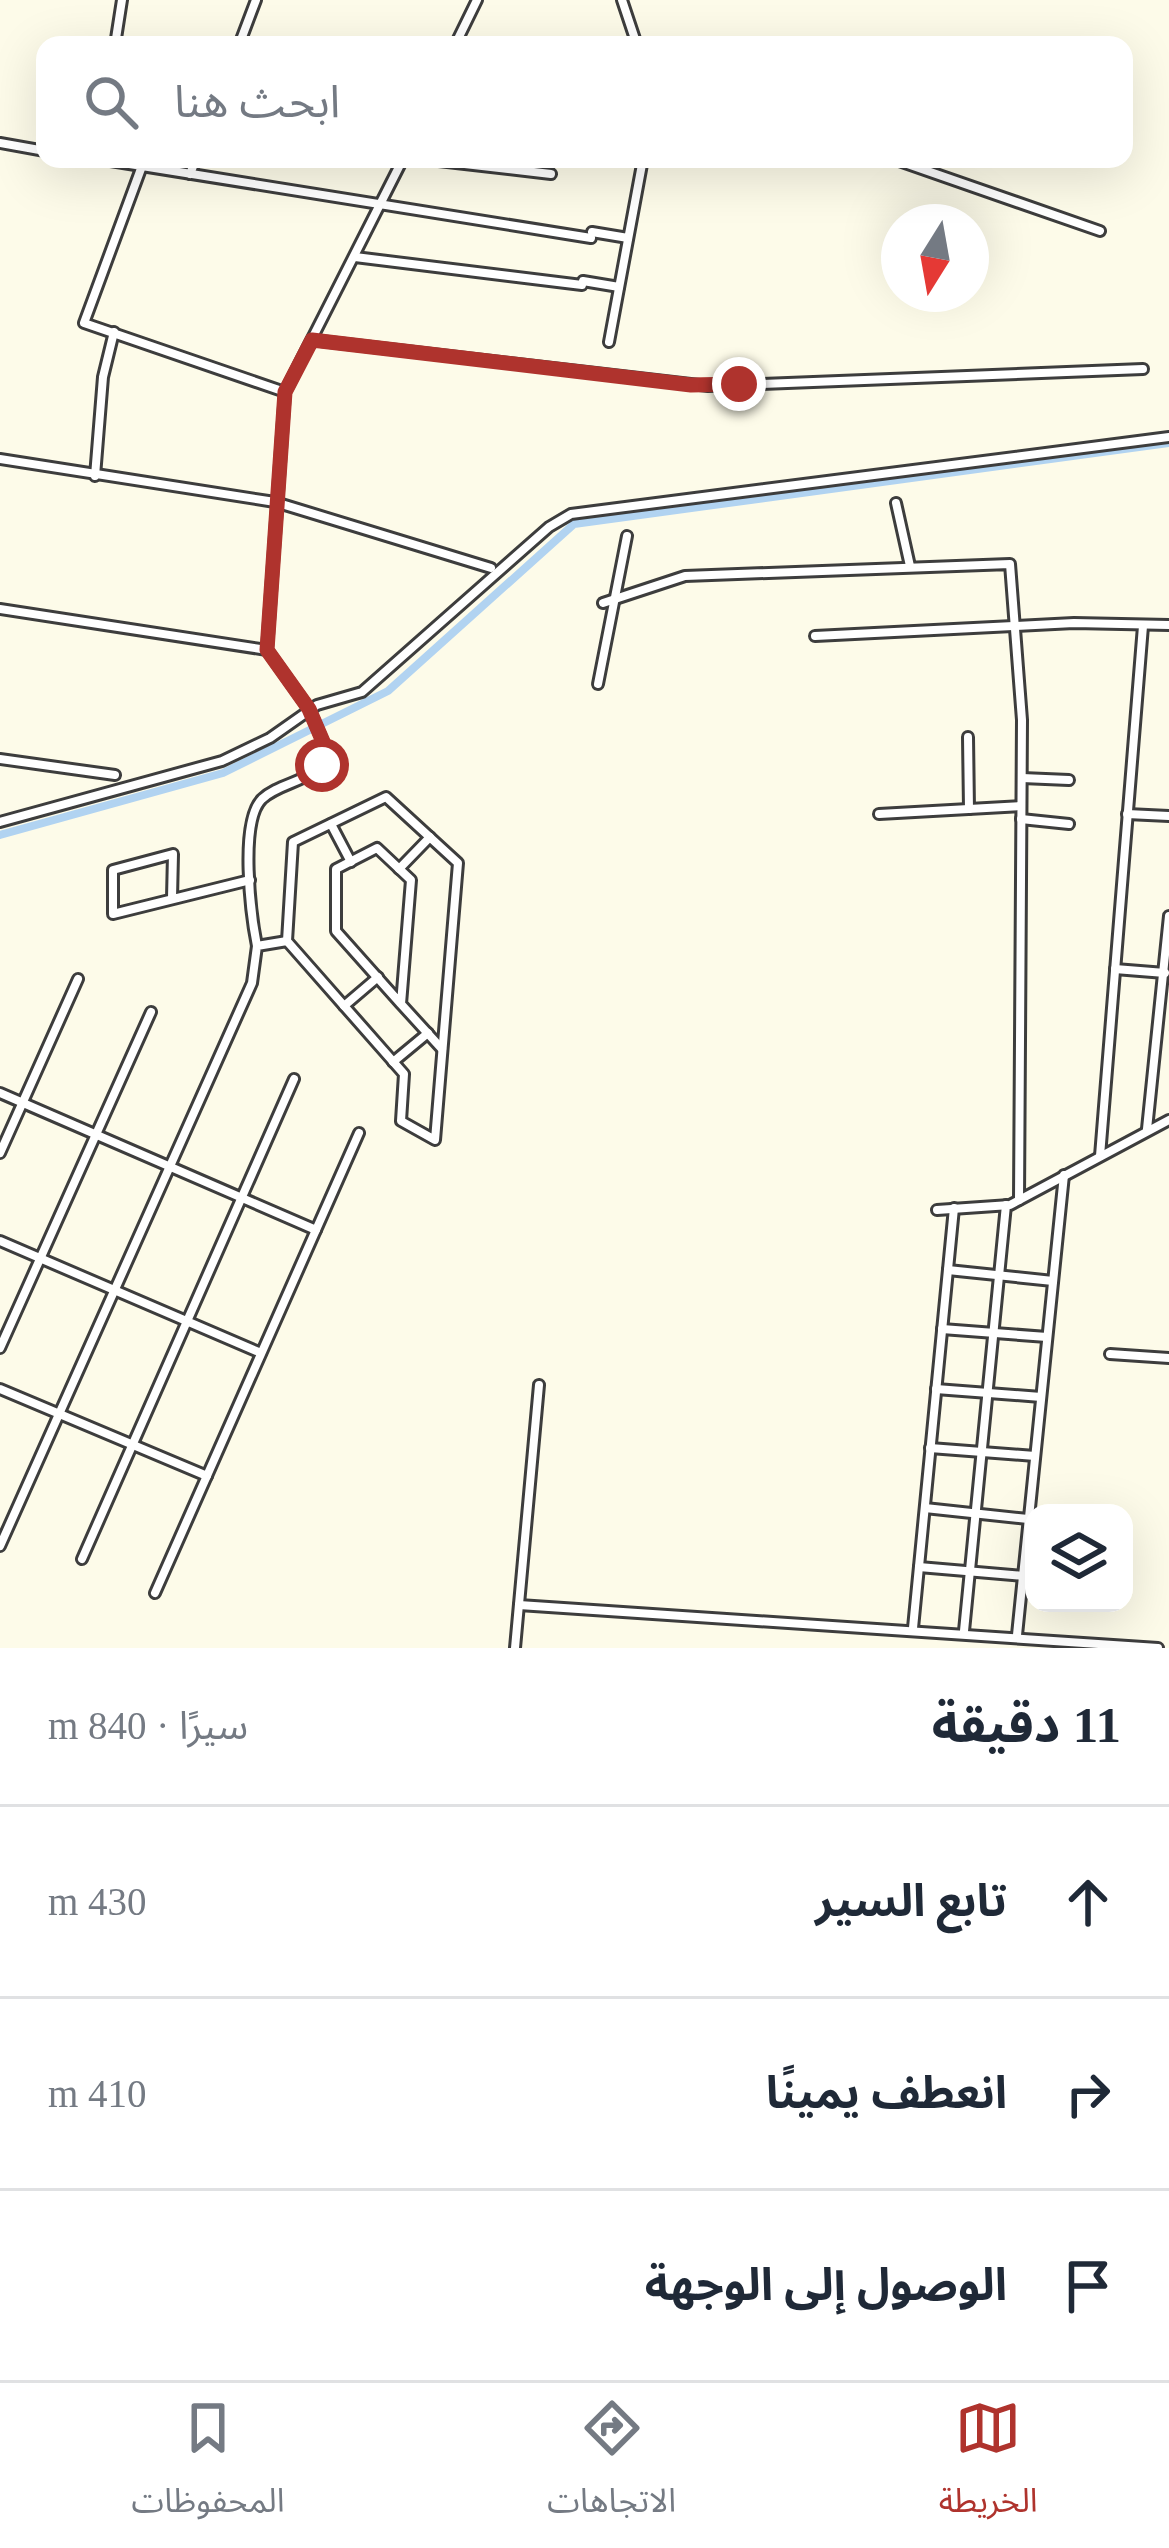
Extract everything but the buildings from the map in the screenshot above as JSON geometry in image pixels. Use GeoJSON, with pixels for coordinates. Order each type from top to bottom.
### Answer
{"type":"FeatureCollection","features":[{"type":"Feature","properties":{"kind":"street"},"geometry":{"type":"LineString","coordinates":[[116,36],[122,0]]}},
{"type":"Feature","properties":{"kind":"street"},"geometry":{"type":"LineString","coordinates":[[242,36],[256,0]]}},
{"type":"Feature","properties":{"kind":"street"},"geometry":{"type":"LineString","coordinates":[[459,36],[477,0]]}},
{"type":"Feature","properties":{"kind":"street"},"geometry":{"type":"LineString","coordinates":[[622,0],[634,36]]}},
{"type":"Feature","properties":{"kind":"street"},"geometry":{"type":"LineString","coordinates":[[0,143],[36,149]]}},
{"type":"Feature","properties":{"kind":"street"},"geometry":{"type":"LineString","coordinates":[[141,168],[84,322],[285,392]]}},
{"type":"Feature","properties":{"kind":"street"},"geometry":{"type":"LineString","coordinates":[[154,168],[378,208],[628,238]]}},
{"type":"Feature","properties":{"kind":"street"},"geometry":{"type":"LineString","coordinates":[[190,174],[192,168]]}},
{"type":"Feature","properties":{"kind":"street"},"geometry":{"type":"LineString","coordinates":[[0,1546],[252,983],[257,946],[250,880],[256,807],[317,770],[326,758],[309,712],[267,650],[285,392],[398,168]]}},
{"type":"Feature","properties":{"kind":"street"},"geometry":{"type":"LineString","coordinates":[[499,168],[551,174]]}},
{"type":"Feature","properties":{"kind":"street"},"geometry":{"type":"LineString","coordinates":[[609,342],[641,168]]}},
{"type":"Feature","properties":{"kind":"street"},"geometry":{"type":"LineString","coordinates":[[919,168],[1100,231]]}},
{"type":"Feature","properties":{"kind":"street"},"geometry":{"type":"LineString","coordinates":[[355,257],[619,287]]}},
{"type":"Feature","properties":{"kind":"street"},"geometry":{"type":"LineString","coordinates":[[95,476],[103,377],[114,332]]}},
{"type":"Feature","properties":{"kind":"street"},"geometry":{"type":"LineString","coordinates":[[312,340],[708,386],[1143,369]]}},
{"type":"Feature","properties":{"kind":"street"},"geometry":{"type":"LineString","coordinates":[[0,822],[222,761],[309,712],[374,685],[549,527],[571,514],[1169,437]]}},
{"type":"Feature","properties":{"kind":"street"},"geometry":{"type":"LineString","coordinates":[[0,459],[275,502],[491,568]]}},
{"type":"Feature","properties":{"kind":"street"},"geometry":{"type":"LineString","coordinates":[[896,503],[911,568]]}},
{"type":"Feature","properties":{"kind":"street"},"geometry":{"type":"LineString","coordinates":[[598,684],[627,536]]}},
{"type":"Feature","properties":{"kind":"street"},"geometry":{"type":"LineString","coordinates":[[602,603],[685,576],[1010,564],[1022,778],[1019,1200]]}},
{"type":"Feature","properties":{"kind":"street"},"geometry":{"type":"LineString","coordinates":[[0,609],[267,650]]}},
{"type":"Feature","properties":{"kind":"street"},"geometry":{"type":"LineString","coordinates":[[815,636],[1015,626],[1169,625]]}},
{"type":"Feature","properties":{"kind":"street"},"geometry":{"type":"LineString","coordinates":[[1100,1156],[1143,626]]}},
{"type":"Feature","properties":{"kind":"street"},"geometry":{"type":"LineString","coordinates":[[968,737],[969,808]]}},
{"type":"Feature","properties":{"kind":"street"},"geometry":{"type":"LineString","coordinates":[[0,759],[115,775]]}},
{"type":"Feature","properties":{"kind":"street"},"geometry":{"type":"LineString","coordinates":[[1022,778],[1069,780]]}},
{"type":"Feature","properties":{"kind":"street"},"geometry":{"type":"LineString","coordinates":[[386,797],[430,837],[458,863],[435,1140],[401,1121],[404,1074],[287,941],[293,842],[386,797]]}},
{"type":"Feature","properties":{"kind":"street"},"geometry":{"type":"LineString","coordinates":[[879,814],[1022,806]]}},
{"type":"Feature","properties":{"kind":"street"},"geometry":{"type":"LineString","coordinates":[[1127,814],[1169,816]]}},
{"type":"Feature","properties":{"kind":"street"},"geometry":{"type":"LineString","coordinates":[[1021,819],[1070,824]]}},
{"type":"Feature","properties":{"kind":"street"},"geometry":{"type":"LineString","coordinates":[[331,824],[351,862]]}},
{"type":"Feature","properties":{"kind":"street"},"geometry":{"type":"LineString","coordinates":[[399,868],[430,837]]}},
{"type":"Feature","properties":{"kind":"street"},"geometry":{"type":"LineString","coordinates":[[401,1004],[411,880],[377,848],[336,869],[336,931],[401,1004],[428,1033],[442,1050]]}},
{"type":"Feature","properties":{"kind":"street"},"geometry":{"type":"LineString","coordinates":[[172,898],[173,854],[113,870],[113,914],[250,880]]}},
{"type":"Feature","properties":{"kind":"street"},"geometry":{"type":"LineString","coordinates":[[1147,1131],[1169,916]]}},
{"type":"Feature","properties":{"kind":"street"},"geometry":{"type":"LineString","coordinates":[[257,946],[287,941]]}},
{"type":"Feature","properties":{"kind":"street"},"geometry":{"type":"LineString","coordinates":[[1114,969],[1165,974]]}},
{"type":"Feature","properties":{"kind":"street"},"geometry":{"type":"LineString","coordinates":[[344,1006],[377,977]]}},
{"type":"Feature","properties":{"kind":"street"},"geometry":{"type":"LineString","coordinates":[[0,1153],[78,980]]}},
{"type":"Feature","properties":{"kind":"street"},"geometry":{"type":"LineString","coordinates":[[0,1348],[151,1012]]}},
{"type":"Feature","properties":{"kind":"street"},"geometry":{"type":"LineString","coordinates":[[393,1062],[428,1033]]}},
{"type":"Feature","properties":{"kind":"street"},"geometry":{"type":"LineString","coordinates":[[82,1559],[294,1079]]}},
{"type":"Feature","properties":{"kind":"street"},"geometry":{"type":"LineString","coordinates":[[0,1093],[316,1230]]}},
{"type":"Feature","properties":{"kind":"street"},"geometry":{"type":"LineString","coordinates":[[937,1210],[1019,1200],[1169,1120]]}},
{"type":"Feature","properties":{"kind":"street"},"geometry":{"type":"LineString","coordinates":[[154,1593],[359,1133]]}},
{"type":"Feature","properties":{"kind":"street"},"geometry":{"type":"LineString","coordinates":[[1030,1504],[1064,1175]]}},
{"type":"Feature","properties":{"kind":"street"},"geometry":{"type":"LineString","coordinates":[[964,1631],[1006,1205]]}},
{"type":"Feature","properties":{"kind":"street"},"geometry":{"type":"LineString","coordinates":[[913,1628],[954,1208]]}},
{"type":"Feature","properties":{"kind":"street"},"geometry":{"type":"LineString","coordinates":[[0,1241],[261,1353]]}},
{"type":"Feature","properties":{"kind":"street"},"geometry":{"type":"LineString","coordinates":[[948,1270],[1053,1281]]}},
{"type":"Feature","properties":{"kind":"street"},"geometry":{"type":"LineString","coordinates":[[942,1329],[1047,1337]]}},
{"type":"Feature","properties":{"kind":"street"},"geometry":{"type":"LineString","coordinates":[[1110,1354],[1169,1358]]}},
{"type":"Feature","properties":{"kind":"street"},"geometry":{"type":"LineString","coordinates":[[514,1648],[539,1385]]}},
{"type":"Feature","properties":{"kind":"street"},"geometry":{"type":"LineString","coordinates":[[936,1388],[1040,1397]]}},
{"type":"Feature","properties":{"kind":"street"},"geometry":{"type":"LineString","coordinates":[[0,1389],[206,1476]]}},
{"type":"Feature","properties":{"kind":"street"},"geometry":{"type":"LineString","coordinates":[[930,1448],[1035,1456]]}},
{"type":"Feature","properties":{"kind":"street"},"geometry":{"type":"LineString","coordinates":[[925,1508],[1025,1519]]}},
{"type":"Feature","properties":{"kind":"street"},"geometry":{"type":"LineString","coordinates":[[1017,1635],[1025,1562]]}},
{"type":"Feature","properties":{"kind":"street"},"geometry":{"type":"LineString","coordinates":[[919,1567],[1024,1576]]}},
{"type":"Feature","properties":{"kind":"street"},"geometry":{"type":"LineString","coordinates":[[519,1605],[964,1631],[1158,1648]]}},
{"type":"Feature","properties":{"kind":"waterway"},"geometry":{"type":"LineString","coordinates":[[0,835],[223,773],[388,691],[574,524],[1169,443]]}},
{"type":"Feature","properties":{"kind":"route"},"geometry":{"type":"LineString","coordinates":[[322,765],[327,751],[309,709],[267,650],[285,392],[312,340],[691,385],[739,384]]}}]}
